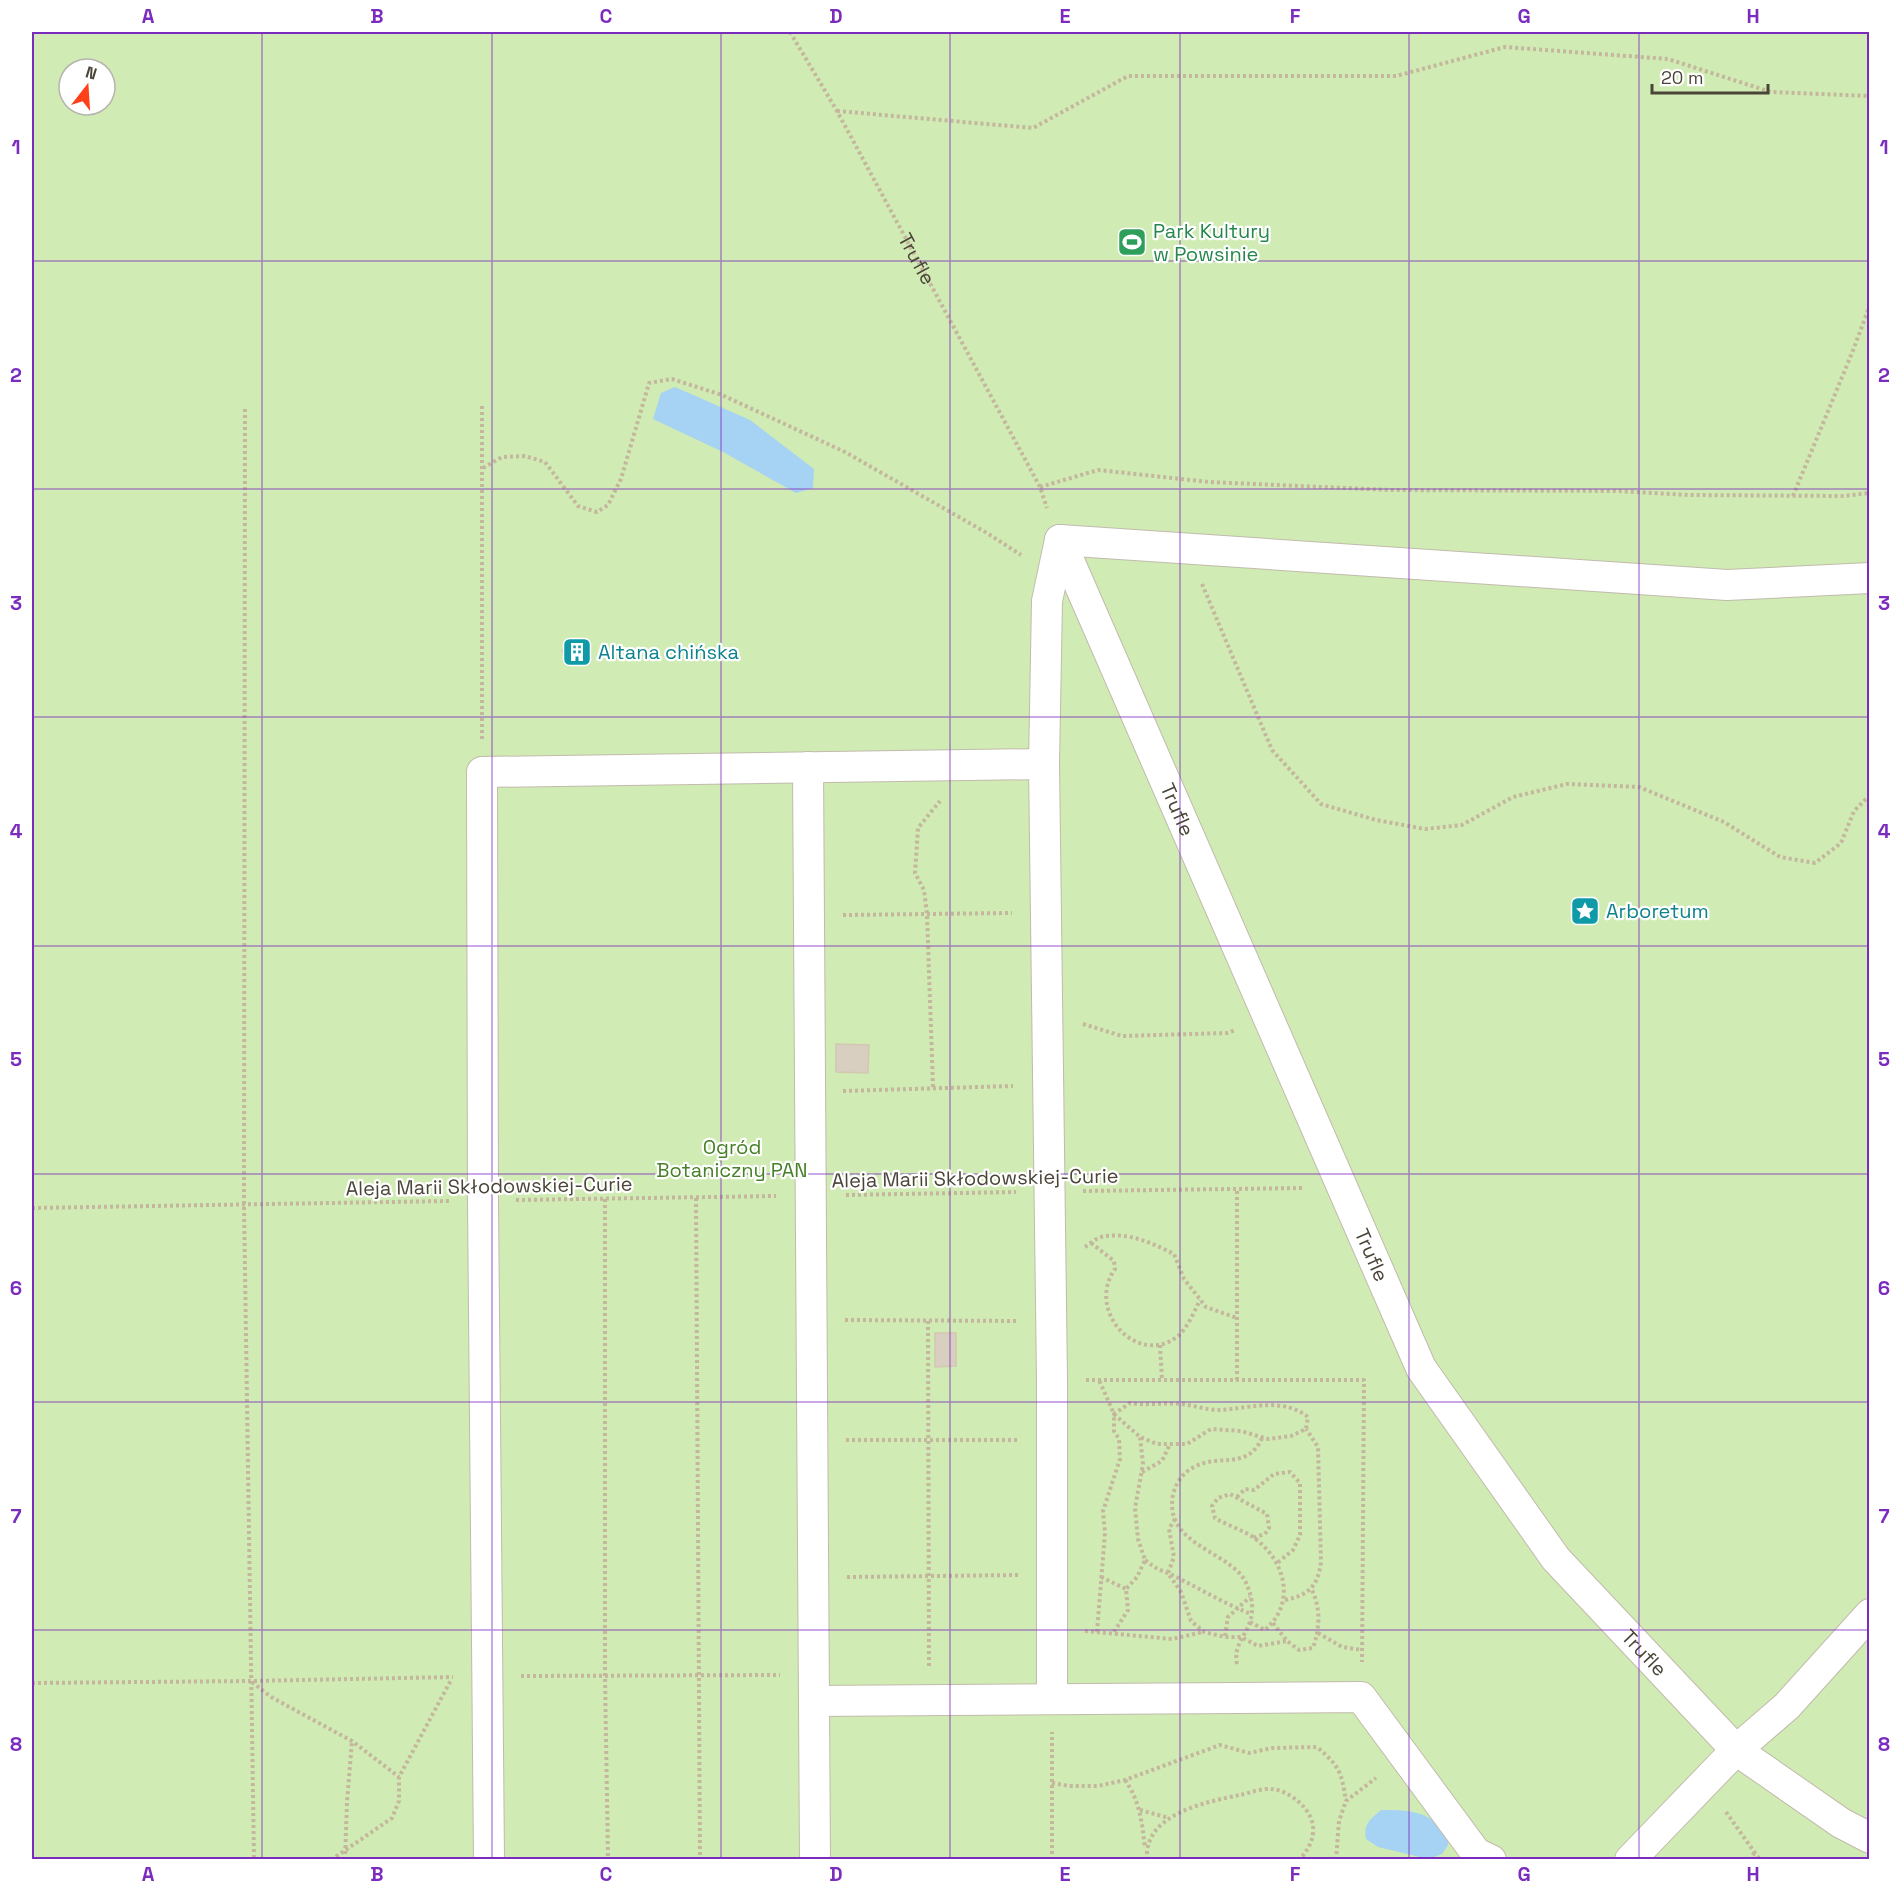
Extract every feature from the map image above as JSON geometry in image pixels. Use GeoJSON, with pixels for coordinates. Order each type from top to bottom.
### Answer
{"type":"FeatureCollection","features":[{"type":"Feature","properties":{"kind":"street"},"geometry":{"type":"LineString","coordinates":[[1052,1698],[1052,1380],[1044,764],[1047,601],[1060,540],[1727,585],[1869,578]]}},
{"type":"Feature","properties":{"kind":"street","name":"Trufle"},"geometry":{"type":"LineString","coordinates":[[1060,540],[1421,1368],[1556,1559],[1736,1750],[1841,1823],[1869,1838]]}},
{"type":"Feature","properties":{"kind":"street"},"geometry":{"type":"LineString","coordinates":[[489,1860],[482,772],[1044,764]]}},
{"type":"Feature","properties":{"kind":"street"},"geometry":{"type":"LineString","coordinates":[[808,767],[815,1860]]}},
{"type":"Feature","properties":{"kind":"street"},"geometry":{"type":"LineString","coordinates":[[1630,1860],[1736,1750],[1787,1706],[1869,1614]]}},
{"type":"Feature","properties":{"kind":"street"},"geometry":{"type":"LineString","coordinates":[[814,1688],[929,1700],[1361,1696],[1476,1853],[1491,1860]]}},
{"type":"Feature","properties":{"kind":"path","name":"Trufle"},"geometry":{"type":"LineString","coordinates":[[790,32],[837,111],[1040,486],[1098,470],[1209,482],[1390,490],[1793,495]]}},
{"type":"Feature","properties":{"kind":"path"},"geometry":{"type":"LineString","coordinates":[[837,111],[1033,128],[1128,76],[1396,76],[1505,47],[1668,59],[1771,92],[1869,96]]}},
{"type":"Feature","properties":{"kind":"path"},"geometry":{"type":"LineString","coordinates":[[1869,305],[1852,353],[1793,495],[1844,496],[1869,493]]}},
{"type":"Feature","properties":{"kind":"path"},"geometry":{"type":"LineString","coordinates":[[483,468],[502,457],[525,456],[544,462],[578,506],[597,512],[608,505],[621,479],[649,383],[672,379],[722,395],[846,452],[987,533],[1052,574]]}},
{"type":"Feature","properties":{"kind":"path"},"geometry":{"type":"LineString","coordinates":[[482,405],[482,772]]}},
{"type":"Feature","properties":{"kind":"path"},"geometry":{"type":"LineString","coordinates":[[245,409],[244,1205],[254,1860]]}},
{"type":"Feature","properties":{"kind":"path"},"geometry":{"type":"LineString","coordinates":[[1190,550],[1211,608],[1272,750],[1321,804],[1376,820],[1425,829],[1462,825],[1513,797],[1568,784],[1639,787],[1724,822],[1780,857],[1815,863],[1841,843],[1854,811],[1869,795]]}},
{"type":"Feature","properties":{"kind":"path"},"geometry":{"type":"LineString","coordinates":[[933,1087],[927,914],[924,890],[915,873],[918,828],[955,783],[962,765]]}},
{"type":"Feature","properties":{"kind":"path"},"geometry":{"type":"LineString","coordinates":[[809,915],[1046,913]]}},
{"type":"Feature","properties":{"kind":"path"},"geometry":{"type":"LineString","coordinates":[[1047,1014],[1122,1036],[1228,1033],[1269,1016]]}},
{"type":"Feature","properties":{"kind":"path"},"geometry":{"type":"LineString","coordinates":[[810,1091],[1048,1086]]}},
{"type":"Feature","properties":{"kind":"path","name":"Aleja Marii Skłodowskiej-Curie"},"geometry":{"type":"LineString","coordinates":[[32,1208],[1343,1187]]}},
{"type":"Feature","properties":{"kind":"path"},"geometry":{"type":"LineString","coordinates":[[1236,1380],[1237,1189]]}},
{"type":"Feature","properties":{"kind":"path"},"geometry":{"type":"LineString","coordinates":[[696,1198],[700,1860]]}},
{"type":"Feature","properties":{"kind":"path"},"geometry":{"type":"LineString","coordinates":[[605,1199],[605,1676],[608,1860]]}},
{"type":"Feature","properties":{"kind":"path"},"geometry":{"type":"LineString","coordinates":[[1051,1264],[1068,1264],[1099,1237],[1120,1236],[1149,1242],[1174,1254],[1184,1279],[1206,1307],[1237,1318]]}},
{"type":"Feature","properties":{"kind":"path"},"geometry":{"type":"LineString","coordinates":[[1091,1243],[1114,1261],[1115,1269],[1108,1279],[1106,1293],[1108,1312],[1119,1330],[1142,1344],[1160,1345],[1178,1336],[1200,1300]]}},
{"type":"Feature","properties":{"kind":"path"},"geometry":{"type":"LineString","coordinates":[[811,1320],[1051,1322]]}},
{"type":"Feature","properties":{"kind":"path"},"geometry":{"type":"LineString","coordinates":[[928,1321],[929,1700]]}},
{"type":"Feature","properties":{"kind":"path"},"geometry":{"type":"LineString","coordinates":[[1160,1345],[1162,1380]]}},
{"type":"Feature","properties":{"kind":"path"},"geometry":{"type":"LineString","coordinates":[[1052,1380],[1364,1380],[1361,1696]]}},
{"type":"Feature","properties":{"kind":"path"},"geometry":{"type":"LineString","coordinates":[[1096,1632],[1105,1533],[1103,1511],[1120,1459],[1119,1439],[1114,1431],[1114,1414],[1099,1380]]}},
{"type":"Feature","properties":{"kind":"path"},"geometry":{"type":"LineString","coordinates":[[1114,1414],[1130,1403],[1146,1405],[1178,1403],[1217,1410],[1258,1404],[1298,1409],[1308,1417],[1306,1429],[1318,1447],[1321,1562],[1319,1579],[1302,1597],[1285,1600]]}},
{"type":"Feature","properties":{"kind":"path"},"geometry":{"type":"LineString","coordinates":[[1114,1414],[1140,1437],[1157,1444],[1187,1444],[1211,1429],[1241,1431],[1268,1439],[1291,1437],[1306,1429]]}},
{"type":"Feature","properties":{"kind":"path"},"geometry":{"type":"LineString","coordinates":[[1140,1437],[1143,1464],[1135,1508],[1138,1539],[1145,1560],[1156,1570],[1168,1573],[1251,1614]]}},
{"type":"Feature","properties":{"kind":"path"},"geometry":{"type":"LineString","coordinates":[[1168,1573],[1174,1557],[1169,1529],[1174,1520],[1173,1497],[1178,1480],[1195,1466],[1245,1458],[1257,1449],[1262,1438]]}},
{"type":"Feature","properties":{"kind":"path"},"geometry":{"type":"LineString","coordinates":[[812,1440],[1052,1440]]}},
{"type":"Feature","properties":{"kind":"path"},"geometry":{"type":"LineString","coordinates":[[1141,1472],[1162,1461],[1170,1444]]}},
{"type":"Feature","properties":{"kind":"path"},"geometry":{"type":"LineString","coordinates":[[1237,1497],[1245,1489],[1254,1490],[1274,1474],[1290,1473],[1300,1483],[1300,1535],[1293,1550],[1276,1564]]}},
{"type":"Feature","properties":{"kind":"path"},"geometry":{"type":"LineString","coordinates":[[1250,1622],[1266,1630],[1273,1623],[1285,1600],[1284,1580],[1273,1558],[1253,1538],[1215,1518],[1212,1506],[1218,1498],[1230,1494],[1267,1514],[1269,1528],[1265,1534],[1253,1538]]}},
{"type":"Feature","properties":{"kind":"path"},"geometry":{"type":"LineString","coordinates":[[1174,1520],[1192,1542],[1236,1570],[1247,1583],[1251,1596],[1250,1622],[1241,1637],[1236,1659],[1239,1675],[1254,1697]]}},
{"type":"Feature","properties":{"kind":"path"},"geometry":{"type":"LineString","coordinates":[[1114,1632],[1128,1610],[1126,1589],[1137,1577],[1145,1560]]}},
{"type":"Feature","properties":{"kind":"path"},"geometry":{"type":"LineString","coordinates":[[1168,1573],[1181,1592],[1191,1621],[1204,1632]]}},
{"type":"Feature","properties":{"kind":"path"},"geometry":{"type":"LineString","coordinates":[[813,1578],[1052,1574]]}},
{"type":"Feature","properties":{"kind":"path"},"geometry":{"type":"LineString","coordinates":[[1101,1577],[1126,1589]]}},
{"type":"Feature","properties":{"kind":"path"},"geometry":{"type":"LineString","coordinates":[[1273,1623],[1287,1641],[1299,1650],[1313,1648],[1318,1633],[1318,1602],[1311,1588]]}},
{"type":"Feature","properties":{"kind":"path"},"geometry":{"type":"LineString","coordinates":[[1225,1637],[1228,1617],[1251,1596]]}},
{"type":"Feature","properties":{"kind":"path"},"geometry":{"type":"LineString","coordinates":[[1052,1630],[1114,1632],[1172,1639],[1204,1632],[1225,1637],[1241,1637],[1258,1646],[1287,1641]]}},
{"type":"Feature","properties":{"kind":"path"},"geometry":{"type":"LineString","coordinates":[[1318,1633],[1342,1647],[1362,1650]]}},
{"type":"Feature","properties":{"kind":"path"},"geometry":{"type":"LineString","coordinates":[[32,1683],[251,1682],[487,1676],[698,1676],[814,1688]]}},
{"type":"Feature","properties":{"kind":"path"},"geometry":{"type":"LineString","coordinates":[[331,1860],[392,1818],[399,1801],[399,1777],[453,1677]]}},
{"type":"Feature","properties":{"kind":"path"},"geometry":{"type":"LineString","coordinates":[[251,1682],[272,1697],[352,1741],[399,1777]]}},
{"type":"Feature","properties":{"kind":"path"},"geometry":{"type":"LineString","coordinates":[[1052,1698],[1052,1860]]}},
{"type":"Feature","properties":{"kind":"path"},"geometry":{"type":"LineString","coordinates":[[345,1860],[352,1741]]}},
{"type":"Feature","properties":{"kind":"path"},"geometry":{"type":"LineString","coordinates":[[1052,1783],[1069,1786],[1098,1786],[1125,1780],[1220,1745],[1249,1753],[1272,1748],[1317,1747],[1342,1775],[1346,1801],[1339,1821],[1336,1860]]}},
{"type":"Feature","properties":{"kind":"path"},"geometry":{"type":"LineString","coordinates":[[1346,1801],[1381,1774],[1407,1761]]}},
{"type":"Feature","properties":{"kind":"path"},"geometry":{"type":"LineString","coordinates":[[1125,1780],[1133,1791],[1140,1810],[1146,1860]]}},
{"type":"Feature","properties":{"kind":"path"},"geometry":{"type":"LineString","coordinates":[[1704,1783],[1760,1860]]}},
{"type":"Feature","properties":{"kind":"path"},"geometry":{"type":"LineString","coordinates":[[1146,1849],[1151,1836],[1170,1818],[1191,1807],[1271,1789],[1289,1794],[1304,1806],[1314,1829],[1310,1845],[1300,1860]]}},
{"type":"Feature","properties":{"kind":"path"},"geometry":{"type":"LineString","coordinates":[[1140,1810],[1170,1818]]}},
{"type":"Feature","properties":{"kind":"path"},"geometry":{"type":"LineString","coordinates":[[1749,1860],[1755,1852]]}},
{"type":"Feature","properties":{"kind":"green space","name":"Ogród Botaniczny PAN"},"geometry":{"type":"Polygon","coordinates":[[[32,32],[1869,32],[1869,1859],[32,1860],[32,32]]]}},
{"type":"Feature","properties":{"kind":"water"},"geometry":{"type":"Polygon","coordinates":[[[675,387],[750,420],[814,469],[813,488],[796,493],[723,452],[653,419],[661,393],[675,387]]]}},
{"type":"Feature","properties":{"kind":"water"},"geometry":{"type":"Polygon","coordinates":[[[1381,1810],[1410,1811],[1425,1816],[1448,1832],[1448,1845],[1442,1854],[1428,1859],[1378,1847],[1366,1839],[1366,1830],[1371,1819],[1381,1810]]]}},
{"type":"Feature","properties":{"kind":"building","name":"Altana chińska"},"geometry":{"type":"Polygon","coordinates":[[[570,639],[585,640],[591,653],[583,665],[569,664],[562,651],[570,639]]]}},
{"type":"Feature","properties":{"kind":"building"},"geometry":{"type":"Polygon","coordinates":[[[836,1044],[869,1045],[868,1073],[836,1072],[836,1044]]]}},
{"type":"Feature","properties":{"kind":"building"},"geometry":{"type":"Polygon","coordinates":[[[935,1333],[956,1333],[956,1366],[935,1367],[935,1333]]]}},
{"type":"Feature","properties":{"kind":"place","name":"Park Kultury w Powsinie"},"geometry":{"type":"Point","coordinates":[1132,242]}},
{"type":"Feature","properties":{"kind":"place","name":"Altana chińska"},"geometry":{"type":"Point","coordinates":[577,652]}},
{"type":"Feature","properties":{"kind":"place","name":"Arboretum"},"geometry":{"type":"Point","coordinates":[1585,911]}}]}
